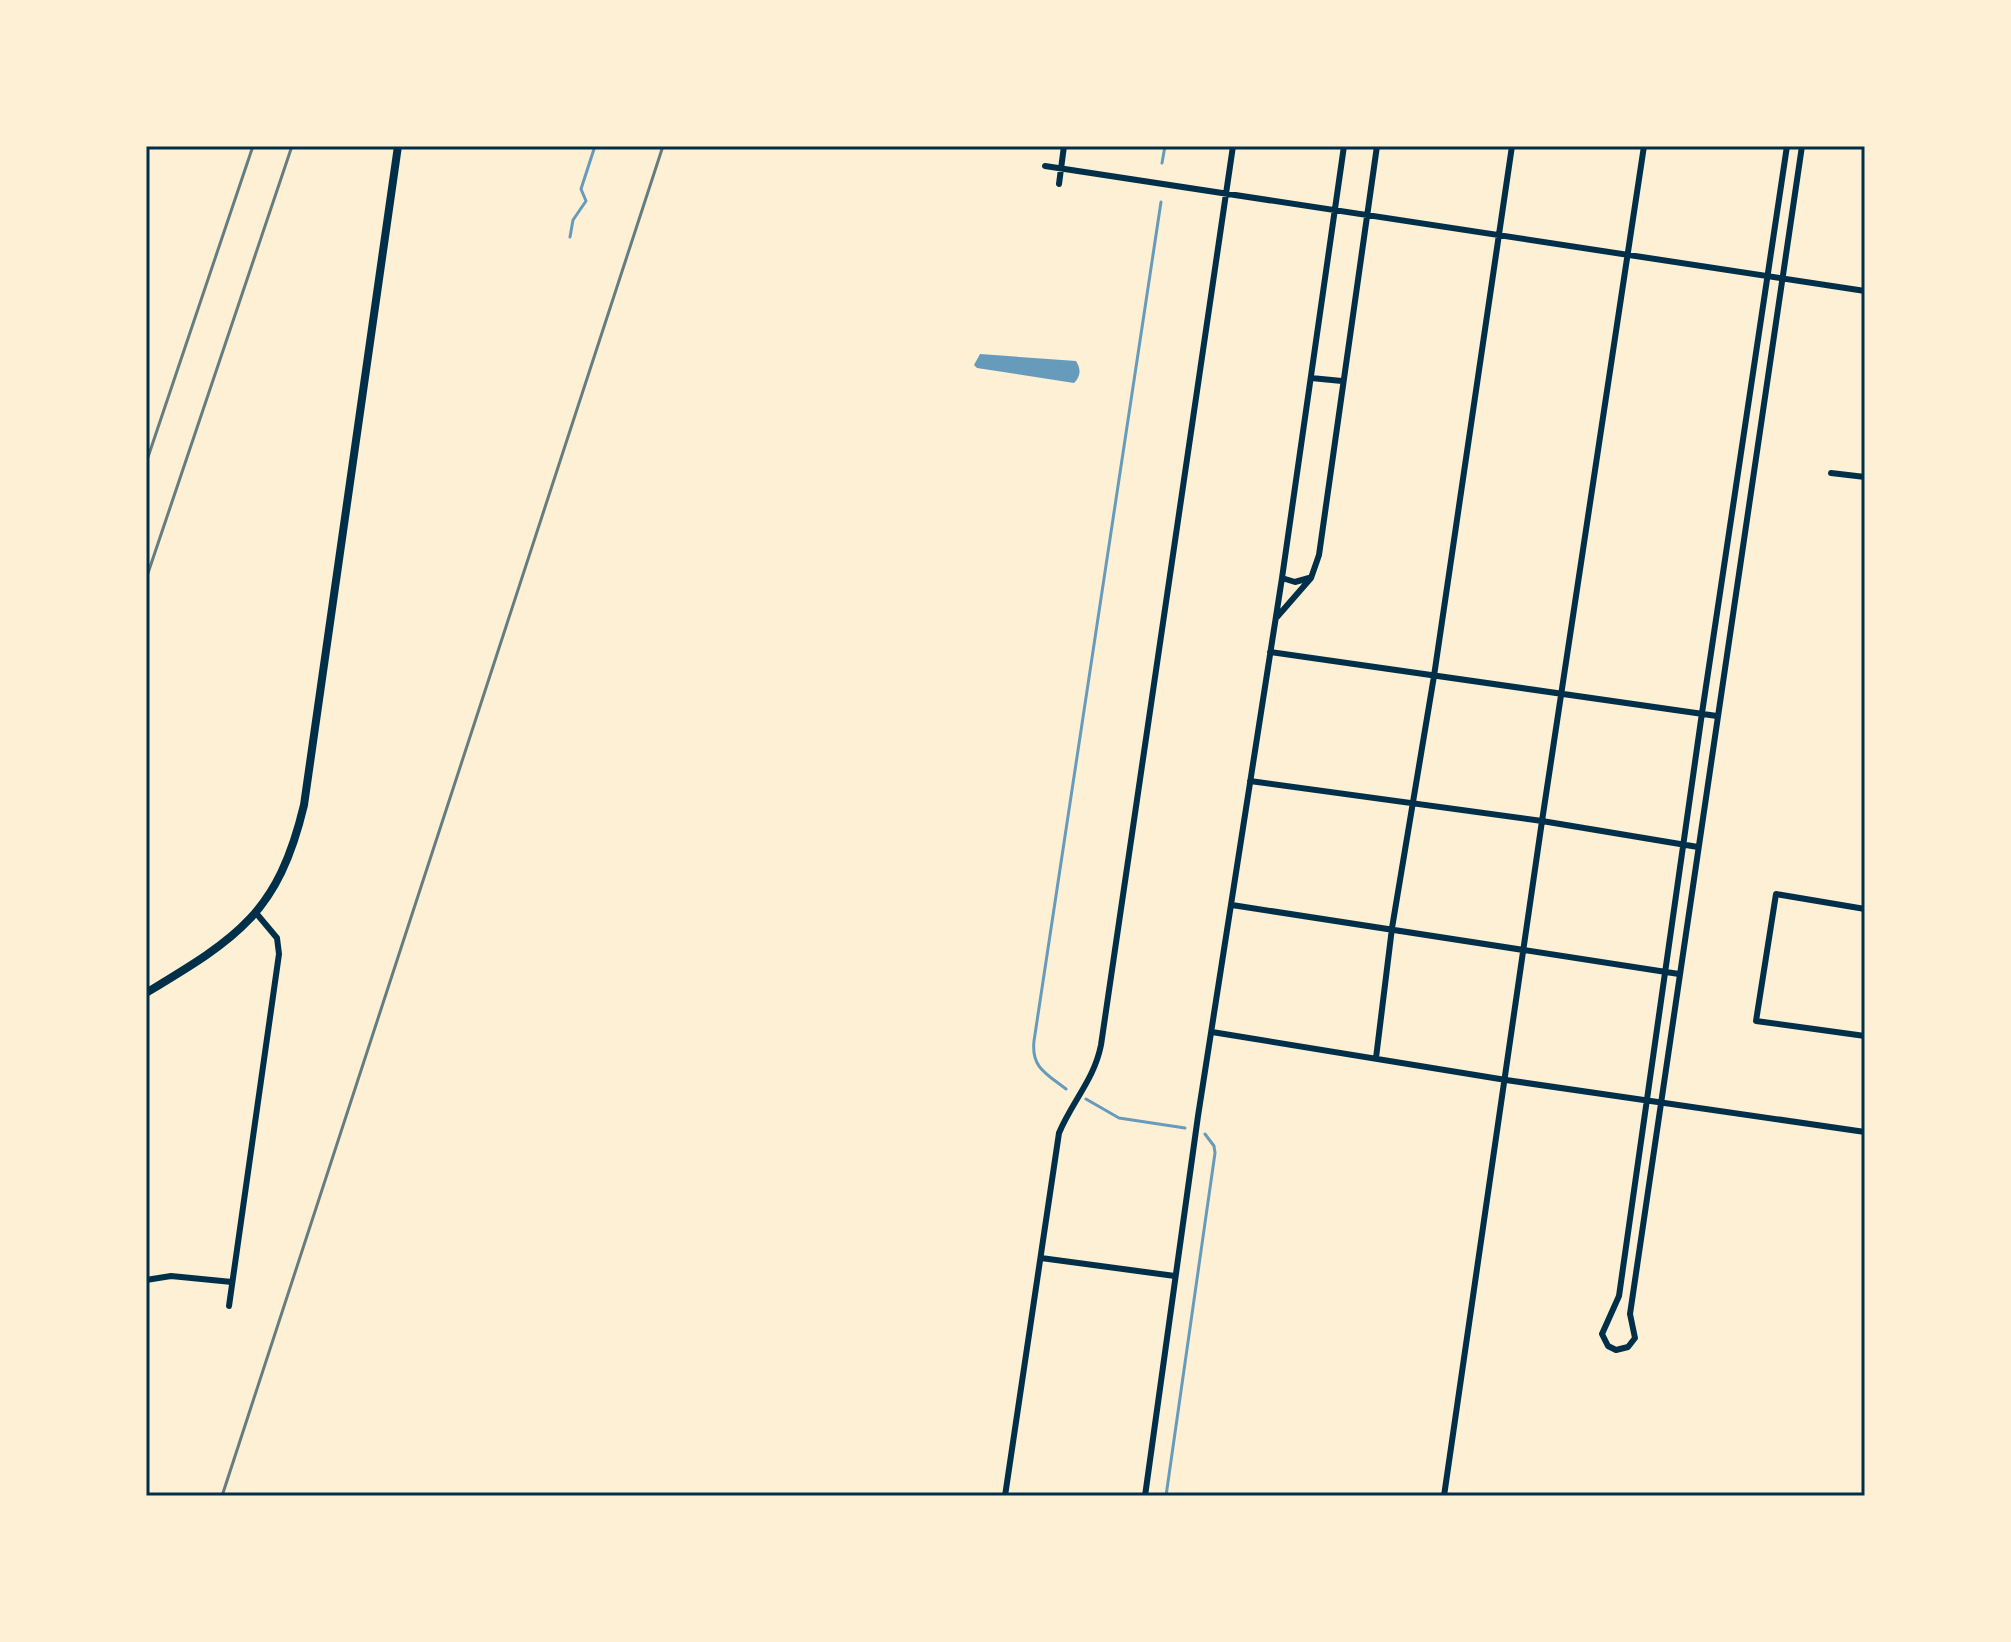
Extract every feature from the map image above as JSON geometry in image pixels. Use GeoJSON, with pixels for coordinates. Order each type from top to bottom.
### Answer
{"type":"FeatureCollection","features":[{"type":"Feature","properties":{"kind":"main road"},"geometry":{"type":"LineString","coordinates":[[146,993],[220,948],[269,898],[287,864],[304,805],[398,146]]}},
{"type":"Feature","properties":{"kind":"street"},"geometry":{"type":"LineString","coordinates":[[1059,184],[1064,146]]}},
{"type":"Feature","properties":{"kind":"street"},"geometry":{"type":"LineString","coordinates":[[1005,1496],[1059,1133],[1069,1110],[1096,1068],[1101,1045],[1233,146]]}},
{"type":"Feature","properties":{"kind":"street"},"geometry":{"type":"LineString","coordinates":[[1145,1496],[1175,1276],[1282,578],[1344,146]]}},
{"type":"Feature","properties":{"kind":"street"},"geometry":{"type":"LineString","coordinates":[[1274,620],[1311,578],[1319,555],[1377,146]]}},
{"type":"Feature","properties":{"kind":"street"},"geometry":{"type":"LineString","coordinates":[[1376,1058],[1392,928],[1434,676],[1512,146]]}},
{"type":"Feature","properties":{"kind":"street"},"geometry":{"type":"LineString","coordinates":[[1444,1496],[1644,146]]}},
{"type":"Feature","properties":{"kind":"street"},"geometry":{"type":"LineString","coordinates":[[1787,146],[1619,1296],[1602,1334],[1608,1346],[1616,1350],[1628,1347],[1635,1338],[1630,1314],[1802,146]]}},
{"type":"Feature","properties":{"kind":"street"},"geometry":{"type":"LineString","coordinates":[[1045,166],[1865,291]]}},
{"type":"Feature","properties":{"kind":"street"},"geometry":{"type":"LineString","coordinates":[[1311,378],[1342,381]]}},
{"type":"Feature","properties":{"kind":"street"},"geometry":{"type":"LineString","coordinates":[[1831,473],[1865,477]]}},
{"type":"Feature","properties":{"kind":"street"},"geometry":{"type":"LineString","coordinates":[[1282,578],[1295,582],[1311,578]]}},
{"type":"Feature","properties":{"kind":"street"},"geometry":{"type":"LineString","coordinates":[[1270,652],[1717,716]]}},
{"type":"Feature","properties":{"kind":"street"},"geometry":{"type":"LineString","coordinates":[[1250,781],[1542,821],[1698,847]]}},
{"type":"Feature","properties":{"kind":"street"},"geometry":{"type":"LineString","coordinates":[[1865,909],[1776,894],[1756,1021],[1865,1036]]}},
{"type":"Feature","properties":{"kind":"street"},"geometry":{"type":"LineString","coordinates":[[1232,905],[1679,974]]}},
{"type":"Feature","properties":{"kind":"street"},"geometry":{"type":"LineString","coordinates":[[229,1306],[279,954],[277,938],[256,913]]}},
{"type":"Feature","properties":{"kind":"street"},"geometry":{"type":"LineString","coordinates":[[1212,1032],[1506,1080],[1865,1132]]}},
{"type":"Feature","properties":{"kind":"street"},"geometry":{"type":"LineString","coordinates":[[1041,1258],[1175,1276]]}},
{"type":"Feature","properties":{"kind":"street"},"geometry":{"type":"LineString","coordinates":[[146,1280],[171,1276],[232,1282]]}},
{"type":"Feature","properties":{"kind":"water"},"geometry":{"type":"Polygon","coordinates":[[[980,354],[1076,361],[1079,375],[1074,383],[977,368],[974,365],[980,354]]]}},
{"type":"Feature","properties":{"kind":"waterway"},"geometry":{"type":"LineString","coordinates":[[570,237],[573,220],[586,201],[581,189],[595,146]]}},
{"type":"Feature","properties":{"kind":"waterway"},"geometry":{"type":"LineString","coordinates":[[1162,163],[1165,146]]}},
{"type":"Feature","properties":{"kind":"waterway"},"geometry":{"type":"LineString","coordinates":[[1066,1089],[1038,1064],[1034,1041],[1161,202]]}},
{"type":"Feature","properties":{"kind":"waterway"},"geometry":{"type":"LineString","coordinates":[[1086,1099],[1119,1118],[1185,1128]]}},
{"type":"Feature","properties":{"kind":"waterway"},"geometry":{"type":"LineString","coordinates":[[1166,1496],[1215,1153],[1205,1134]]}},
{"type":"Feature","properties":{"kind":"railway"},"geometry":{"type":"LineString","coordinates":[[146,463],[253,146]]}},
{"type":"Feature","properties":{"kind":"railway"},"geometry":{"type":"LineString","coordinates":[[146,579],[292,146]]}},
{"type":"Feature","properties":{"kind":"railway"},"geometry":{"type":"LineString","coordinates":[[222,1496],[663,146]]}}]}
